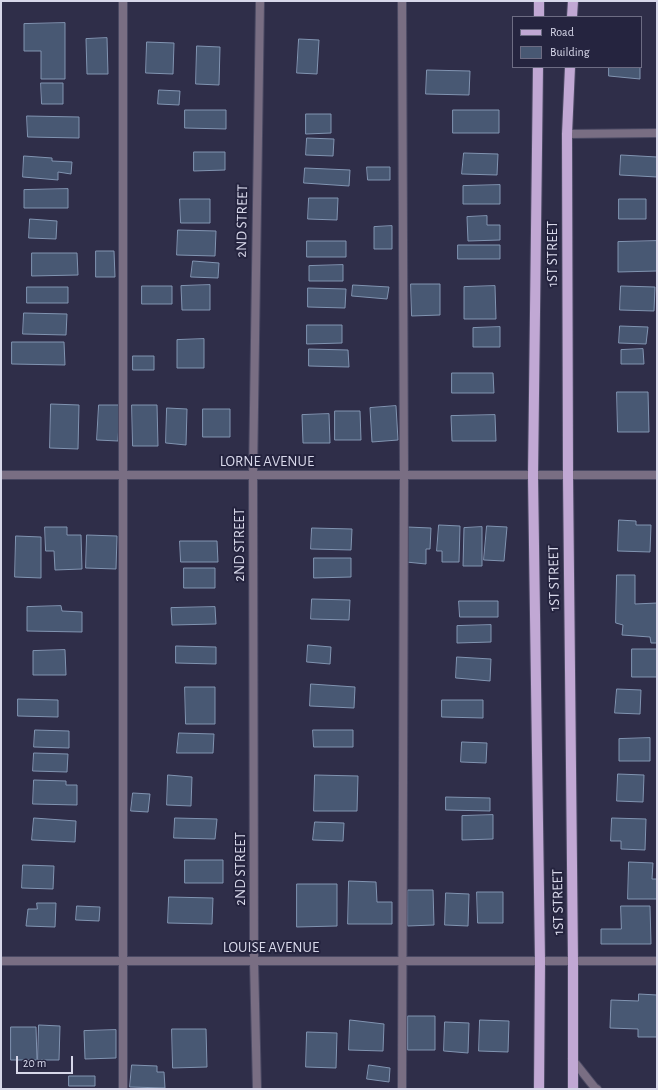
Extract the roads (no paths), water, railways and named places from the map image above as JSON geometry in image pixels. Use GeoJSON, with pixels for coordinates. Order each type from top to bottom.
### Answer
{"type":"FeatureCollection","features":[{"type":"Feature","properties":{"kind":"main road"},"geometry":{"type":"LineString","coordinates":[[539,1],[539,16]]}},
{"type":"Feature","properties":{"kind":"main road"},"geometry":{"type":"LineString","coordinates":[[572,16],[573,1]]}},
{"type":"Feature","properties":{"kind":"main road","name":"1ST STREET"},"geometry":{"type":"LineString","coordinates":[[538,68],[534,476],[540,961],[539,1089]]}},
{"type":"Feature","properties":{"kind":"main road","name":"1ST STREET"},"geometry":{"type":"LineString","coordinates":[[570,68],[567,134],[568,476],[574,961],[572,1059],[573,1089]]}},
{"type":"Feature","properties":{"kind":"street"},"geometry":{"type":"LineString","coordinates":[[122,1],[123,1089]]}},
{"type":"Feature","properties":{"kind":"street","name":"2ND STREET"},"geometry":{"type":"LineString","coordinates":[[256,1089],[254,961],[253,475],[260,1]]}},
{"type":"Feature","properties":{"kind":"street"},"geometry":{"type":"LineString","coordinates":[[402,1],[404,476],[402,1089]]}},
{"type":"Feature","properties":{"kind":"street"},"geometry":{"type":"LineString","coordinates":[[567,134],[657,134]]}},
{"type":"Feature","properties":{"kind":"street","name":"LORNE AVENUE"},"geometry":{"type":"LineString","coordinates":[[1,475],[657,475]]}},
{"type":"Feature","properties":{"kind":"street","name":"LOUISE AVENUE"},"geometry":{"type":"LineString","coordinates":[[1,961],[657,961]]}},
{"type":"Feature","properties":{"kind":"street"},"geometry":{"type":"LineString","coordinates":[[572,1059],[591,1084],[597,1089]]}}]}
